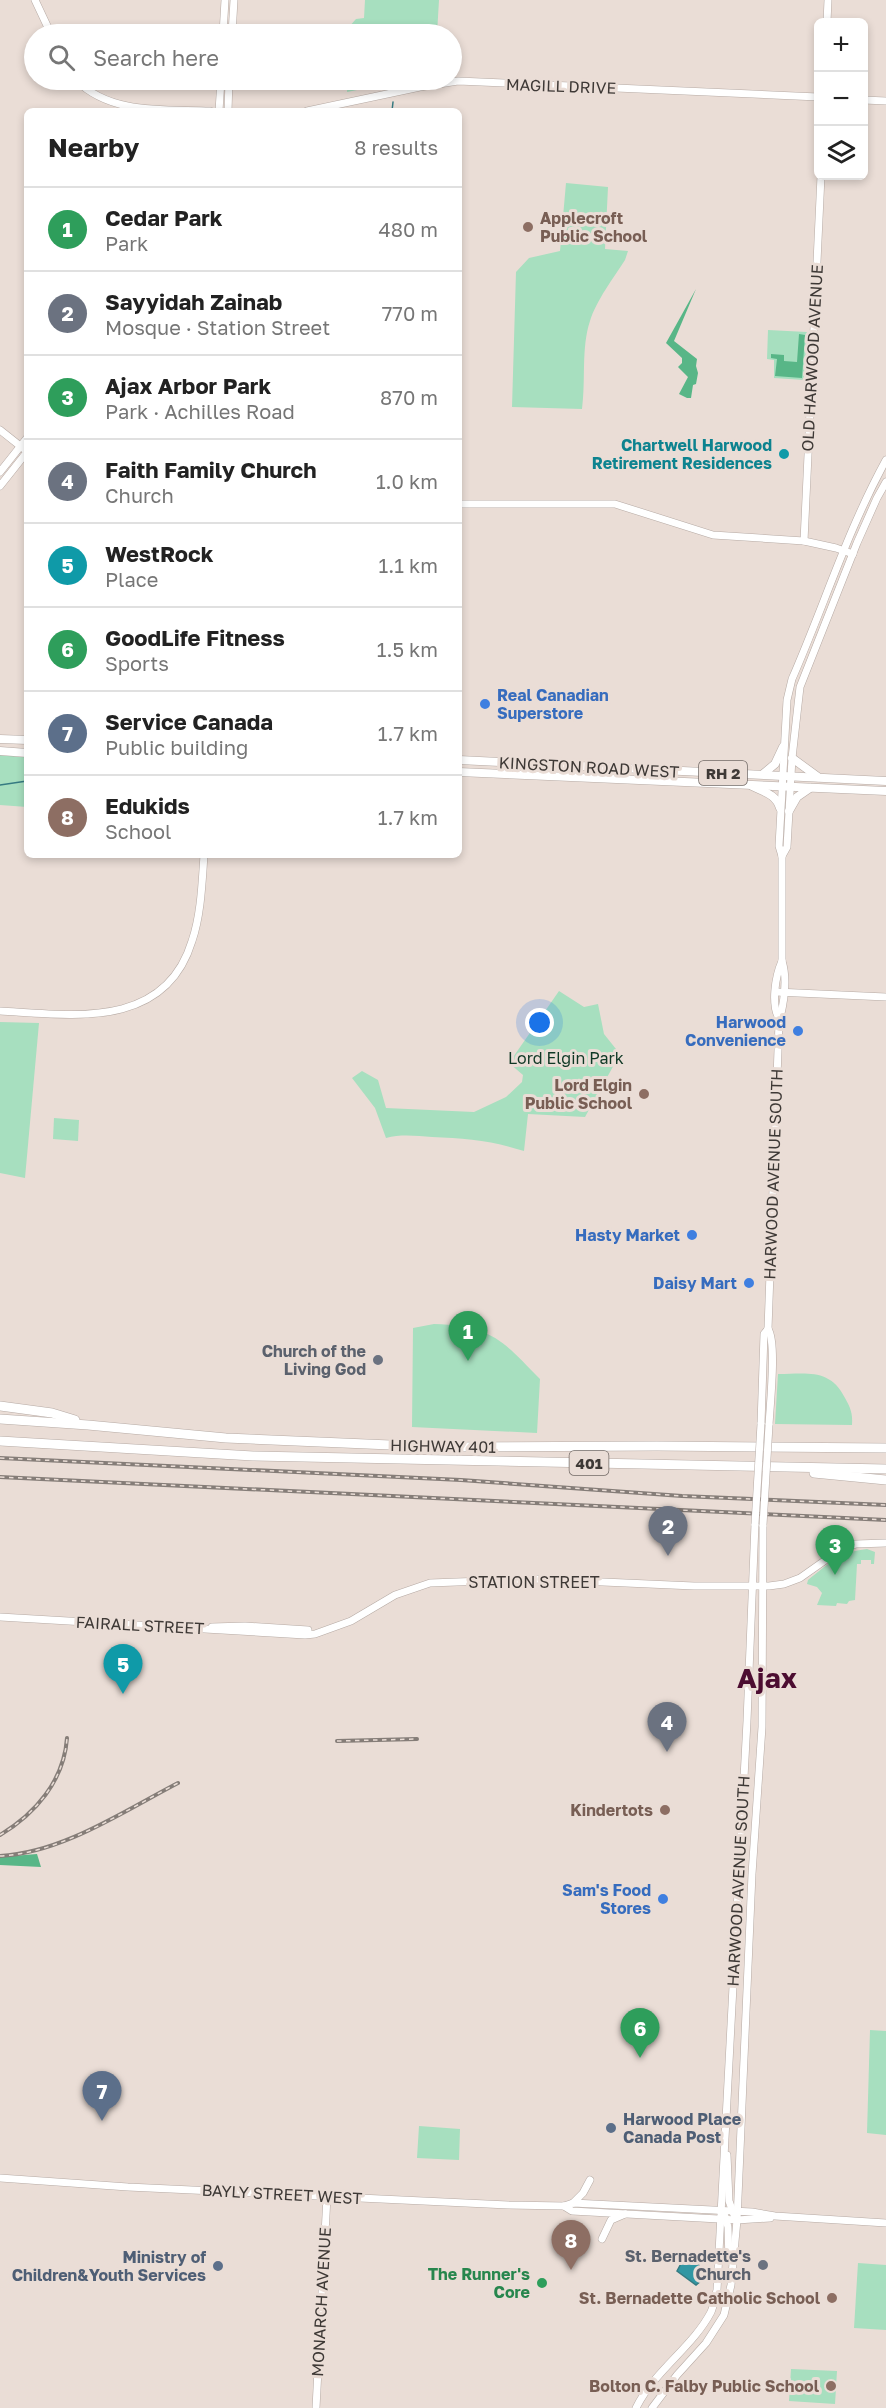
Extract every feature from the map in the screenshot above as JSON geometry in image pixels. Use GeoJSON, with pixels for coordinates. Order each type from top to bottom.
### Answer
{"type":"FeatureCollection","features":[{"type":"Feature","properties":{"kind":"highway"},"geometry":{"type":"LineString","coordinates":[[0,1406],[52,1413],[88,1425]]}},
{"type":"Feature","properties":{"kind":"highway","name":"HIGHWAY 401"},"geometry":{"type":"LineString","coordinates":[[0,1419],[226,1438],[438,1447],[886,1448]]}},
{"type":"Feature","properties":{"kind":"highway","name":"HIGHWAY 401"},"geometry":{"type":"LineString","coordinates":[[0,1441],[253,1456],[886,1469]]}},
{"type":"Feature","properties":{"kind":"highway"},"geometry":{"type":"LineString","coordinates":[[797,1468],[821,1474],[886,1480]]}},
{"type":"Feature","properties":{"kind":"main road"},"geometry":{"type":"LineString","coordinates":[[35,0],[46,24]]}},
{"type":"Feature","properties":{"kind":"main road"},"geometry":{"type":"LineString","coordinates":[[224,24],[225,0]]}},
{"type":"Feature","properties":{"kind":"main road"},"geometry":{"type":"LineString","coordinates":[[233,24],[234,0]]}},
{"type":"Feature","properties":{"kind":"main road"},"geometry":{"type":"LineString","coordinates":[[827,18],[828,0]]}},
{"type":"Feature","properties":{"kind":"main road","name":"MAGILL DRIVE"},"geometry":{"type":"LineString","coordinates":[[462,81],[814,97]]}},
{"type":"Feature","properties":{"kind":"main road"},"geometry":{"type":"LineString","coordinates":[[88,90],[94,95],[127,107],[148,108]]}},
{"type":"Feature","properties":{"kind":"main road"},"geometry":{"type":"LineString","coordinates":[[219,108],[220,90]]}},
{"type":"Feature","properties":{"kind":"main road"},"geometry":{"type":"LineString","coordinates":[[228,108],[229,90]]}},
{"type":"Feature","properties":{"kind":"main road","name":"MAGILL DRIVE"},"geometry":{"type":"LineString","coordinates":[[321,108],[406,90]]}},
{"type":"Feature","properties":{"kind":"main road"},"geometry":{"type":"LineString","coordinates":[[868,100],[886,101]]}},
{"type":"Feature","properties":{"kind":"main road","name":"OLD HARWOOD AVENUE"},"geometry":{"type":"LineString","coordinates":[[804,541],[821,180]]}},
{"type":"Feature","properties":{"kind":"main road"},"geometry":{"type":"LineString","coordinates":[[0,430],[24,449]]}},
{"type":"Feature","properties":{"kind":"main road"},"geometry":{"type":"LineString","coordinates":[[0,472],[24,451]]}},
{"type":"Feature","properties":{"kind":"main road"},"geometry":{"type":"LineString","coordinates":[[0,486],[24,451]]}},
{"type":"Feature","properties":{"kind":"main road"},"geometry":{"type":"LineString","coordinates":[[791,786],[787,776],[783,747],[787,700],[792,680],[842,550],[867,494],[886,460]]}},
{"type":"Feature","properties":{"kind":"main road"},"geometry":{"type":"LineString","coordinates":[[787,776],[792,758],[800,687],[853,555],[886,482]]}},
{"type":"Feature","properties":{"kind":"main road"},"geometry":{"type":"LineString","coordinates":[[462,504],[615,504],[713,535],[804,541],[853,555]]}},
{"type":"Feature","properties":{"kind":"main road"},"geometry":{"type":"LineString","coordinates":[[0,739],[24,740]]}},
{"type":"Feature","properties":{"kind":"main road"},"geometry":{"type":"LineString","coordinates":[[763,775],[771,768],[783,747]]}},
{"type":"Feature","properties":{"kind":"main road"},"geometry":{"type":"LineString","coordinates":[[0,751],[24,753]]}},
{"type":"Feature","properties":{"kind":"main road"},"geometry":{"type":"LineString","coordinates":[[792,758],[819,778]]}},
{"type":"Feature","properties":{"kind":"main road","name":"KINGSTON ROAD WEST"},"geometry":{"type":"LineString","coordinates":[[462,760],[787,776]]}},
{"type":"Feature","properties":{"kind":"main road","name":"KINGSTON ROAD WEST"},"geometry":{"type":"LineString","coordinates":[[462,772],[791,786]]}},
{"type":"Feature","properties":{"kind":"main road","name":"RH 2"},"geometry":{"type":"LineString","coordinates":[[787,776],[886,781]]}},
{"type":"Feature","properties":{"kind":"main road","name":"HARWOOD AVENUE SOUTH"},"geometry":{"type":"LineString","coordinates":[[636,2408],[653,2382],[699,2330],[711,2310],[720,2268],[752,1586],[770,1425],[771,1334],[768,1329],[779,1019],[782,1013],[780,993],[785,972],[782,961],[782,856],[779,846],[782,786],[787,776]]}},
{"type":"Feature","properties":{"kind":"main road"},"geometry":{"type":"LineString","coordinates":[[747,784],[772,795],[779,802],[780,808]]}},
{"type":"Feature","properties":{"kind":"main road","name":"RH 2"},"geometry":{"type":"LineString","coordinates":[[791,786],[886,790]]}},
{"type":"Feature","properties":{"kind":"main road","name":"HARWOOD AVENUE SOUTH"},"geometry":{"type":"LineString","coordinates":[[782,856],[787,847],[791,786]]}},
{"type":"Feature","properties":{"kind":"main road"},"geometry":{"type":"LineString","coordinates":[[789,811],[798,797],[812,787]]}},
{"type":"Feature","properties":{"kind":"main road"},"geometry":{"type":"LineString","coordinates":[[0,1011],[86,1015],[102,1013],[128,1009],[145,1001],[161,989],[180,968],[193,940],[204,858]]}},
{"type":"Feature","properties":{"kind":"main road"},"geometry":{"type":"LineString","coordinates":[[780,993],[886,997]]}},
{"type":"Feature","properties":{"kind":"main road","name":"HARWOOD AVENUE SOUTH"},"geometry":{"type":"LineString","coordinates":[[651,2408],[706,2343],[724,2315],[731,2285],[762,1727],[762,1586],[759,1525],[764,1334],[768,1329]]}},
{"type":"Feature","properties":{"kind":"main road","name":"STATION STREET"},"geometry":{"type":"LineString","coordinates":[[279,1635],[305,1635],[327,1629],[351,1621],[409,1589],[445,1582],[535,1579],[762,1586],[792,1582],[844,1548],[856,1544],[883,1544]]}},
{"type":"Feature","properties":{"kind":"main road","name":"FAIRALL STREET"},"geometry":{"type":"LineString","coordinates":[[0,1617],[200,1628],[279,1635]]}},
{"type":"Feature","properties":{"kind":"main road","name":"STATION STREET"},"geometry":{"type":"LineString","coordinates":[[200,1628],[245,1626],[293,1630],[327,1629]]}},
{"type":"Feature","properties":{"kind":"main road"},"geometry":{"type":"LineString","coordinates":[[741,1832],[755,1834]]}},
{"type":"Feature","properties":{"kind":"main road"},"geometry":{"type":"LineString","coordinates":[[727,2101],[741,2104]]}},
{"type":"Feature","properties":{"kind":"main road"},"geometry":{"type":"LineString","coordinates":[[725,2138],[729,2201],[735,2214]]}},
{"type":"Feature","properties":{"kind":"main road","name":"BAYLY STREET WEST"},"geometry":{"type":"LineString","coordinates":[[0,2178],[327,2196],[564,2206],[573,2203],[722,2216]]}},
{"type":"Feature","properties":{"kind":"main road"},"geometry":{"type":"LineString","coordinates":[[573,2203],[583,2193],[590,2180]]}},
{"type":"Feature","properties":{"kind":"main road","name":"MONARCH AVENUE"},"geometry":{"type":"LineString","coordinates":[[316,2408],[327,2196]]}},
{"type":"Feature","properties":{"kind":"main road","name":"BAYLY STREET WEST"},"geometry":{"type":"LineString","coordinates":[[564,2206],[572,2211],[722,2216]]}},
{"type":"Feature","properties":{"kind":"main road"},"geometry":{"type":"LineString","coordinates":[[602,2240],[611,2220],[625,2214]]}},
{"type":"Feature","properties":{"kind":"main road"},"geometry":{"type":"LineString","coordinates":[[731,2269],[722,2216],[735,2214],[886,2223]]}},
{"type":"Feature","properties":{"kind":"green space"},"geometry":{"type":"Polygon","coordinates":[[[365,0],[439,0],[438,24],[352,24],[356,19],[364,18],[365,0]]]}},
{"type":"Feature","properties":{"kind":"green space"},"geometry":{"type":"Polygon","coordinates":[[[566,183],[608,187],[605,249],[628,251],[625,260],[601,297],[587,331],[582,409],[512,407],[516,272],[529,258],[560,251],[566,183]]]}},
{"type":"Feature","properties":{"kind":"green space"},"geometry":{"type":"Polygon","coordinates":[[[696,289],[674,341],[697,359],[696,384],[693,385],[691,398],[687,398],[679,394],[688,377],[678,367],[682,363],[682,358],[666,343],[696,289]]]}},
{"type":"Feature","properties":{"kind":"green space"},"geometry":{"type":"Polygon","coordinates":[[[768,330],[807,332],[804,380],[774,378],[774,360],[767,359],[768,330]]]}},
{"type":"Feature","properties":{"kind":"green space"},"geometry":{"type":"Polygon","coordinates":[[[799,334],[805,335],[802,378],[775,376],[777,359],[771,358],[771,354],[784,355],[784,361],[797,362],[799,334]]]}},
{"type":"Feature","properties":{"kind":"green space"},"geometry":{"type":"Polygon","coordinates":[[[0,755],[24,757],[24,807],[0,805],[0,755]]]}},
{"type":"Feature","properties":{"kind":"green space","name":"Lord Elgin Park"},"geometry":{"type":"Polygon","coordinates":[[[559,991],[584,1007],[598,1004],[604,1034],[620,1054],[585,1117],[528,1114],[524,1151],[490,1142],[467,1139],[409,1136],[386,1138],[375,1108],[352,1078],[362,1071],[378,1080],[386,1108],[474,1112],[506,1097],[522,1082],[523,1075],[509,1063],[559,991]]]}},
{"type":"Feature","properties":{"kind":"green space"},"geometry":{"type":"Polygon","coordinates":[[[0,1022],[39,1023],[25,1178],[0,1173],[0,1022]]]}},
{"type":"Feature","properties":{"kind":"green space"},"geometry":{"type":"Polygon","coordinates":[[[54,1118],[79,1120],[78,1141],[53,1139],[54,1118]]]}},
{"type":"Feature","properties":{"kind":"green space"},"geometry":{"type":"Polygon","coordinates":[[[434,1324],[454,1325],[483,1332],[516,1354],[540,1379],[537,1433],[412,1427],[413,1328],[434,1324]]]}},
{"type":"Feature","properties":{"kind":"green space"},"geometry":{"type":"Polygon","coordinates":[[[778,1374],[808,1374],[825,1377],[839,1388],[848,1404],[852,1414],[852,1425],[775,1424],[778,1374]]]}},
{"type":"Feature","properties":{"kind":"green space"},"geometry":{"type":"Polygon","coordinates":[[[867,1549],[875,1552],[874,1564],[871,1564],[871,1560],[861,1560],[861,1564],[857,1564],[855,1600],[847,1604],[837,1603],[836,1606],[817,1605],[822,1593],[817,1587],[807,1584],[808,1580],[842,1556],[867,1549]]]}},
{"type":"Feature","properties":{"kind":"green space"},"geometry":{"type":"Polygon","coordinates":[[[37,1854],[41,1867],[0,1865],[0,1857],[37,1854]]]}},
{"type":"Feature","properties":{"kind":"green space"},"geometry":{"type":"Polygon","coordinates":[[[870,2030],[886,2031],[886,2135],[867,2133],[870,2030]]]}},
{"type":"Feature","properties":{"kind":"green space"},"geometry":{"type":"Polygon","coordinates":[[[419,2126],[460,2129],[459,2160],[417,2158],[419,2126]]]}},
{"type":"Feature","properties":{"kind":"green space"},"geometry":{"type":"Polygon","coordinates":[[[858,2263],[886,2265],[886,2330],[854,2328],[858,2263]]]}},
{"type":"Feature","properties":{"kind":"green space"},"geometry":{"type":"Polygon","coordinates":[[[791,2369],[837,2371],[835,2404],[789,2401],[791,2369]]]}},
{"type":"Feature","properties":{"kind":"water"},"geometry":{"type":"Polygon","coordinates":[[[689,2256],[696,2259],[700,2269],[701,2281],[696,2285],[677,2271],[684,2258],[689,2256]]]}},
{"type":"Feature","properties":{"kind":"waterway"},"geometry":{"type":"LineString","coordinates":[[392,108],[393,102]]}},
{"type":"Feature","properties":{"kind":"waterway"},"geometry":{"type":"LineString","coordinates":[[0,785],[24,781]]}},
{"type":"Feature","properties":{"kind":"railway"},"geometry":{"type":"LineString","coordinates":[[0,1458],[461,1480],[682,1496],[886,1505]]}},
{"type":"Feature","properties":{"kind":"railway"},"geometry":{"type":"LineString","coordinates":[[0,1477],[886,1520]]}},
{"type":"Feature","properties":{"kind":"railway"},"geometry":{"type":"LineString","coordinates":[[0,1835],[25,1817],[46,1795],[60,1768],[67,1738]]}},
{"type":"Feature","properties":{"kind":"railway"},"geometry":{"type":"LineString","coordinates":[[337,1741],[417,1739]]}},
{"type":"Feature","properties":{"kind":"railway"},"geometry":{"type":"LineString","coordinates":[[0,1856],[23,1853],[69,1839],[114,1818],[178,1783]]}},
{"type":"Feature","properties":{"kind":"place","name":"Applecroft Public School"},"geometry":{"type":"Point","coordinates":[528,227]}},
{"type":"Feature","properties":{"kind":"place","name":"Chartwell Harwood Retirement Residences"},"geometry":{"type":"Point","coordinates":[784,454]}},
{"type":"Feature","properties":{"kind":"place","name":"Real Canadian Superstore"},"geometry":{"type":"Point","coordinates":[485,704]}},
{"type":"Feature","properties":{"kind":"place","name":"Harwood Convenience"},"geometry":{"type":"Point","coordinates":[798,1031]}},
{"type":"Feature","properties":{"kind":"place","name":"Lord Elgin Public School"},"geometry":{"type":"Point","coordinates":[644,1094]}},
{"type":"Feature","properties":{"kind":"place","name":"Hasty Market"},"geometry":{"type":"Point","coordinates":[692,1235]}},
{"type":"Feature","properties":{"kind":"place","name":"Daisy Mart"},"geometry":{"type":"Point","coordinates":[749,1283]}},
{"type":"Feature","properties":{"kind":"place","name":"Church of the Living God"},"geometry":{"type":"Point","coordinates":[378,1360]}},
{"type":"Feature","properties":{"kind":"place","name":"Cedar Park"},"geometry":{"type":"Point","coordinates":[468,1361]}},
{"type":"Feature","properties":{"kind":"place","name":"Sayyidah Zainab"},"geometry":{"type":"Point","coordinates":[668,1556]}},
{"type":"Feature","properties":{"kind":"place","name":"Ajax Arbor Park"},"geometry":{"type":"Point","coordinates":[835,1575]}},
{"type":"Feature","properties":{"kind":"place","name":"WestRock"},"geometry":{"type":"Point","coordinates":[123,1694]}},
{"type":"Feature","properties":{"kind":"place","name":"Faith Family Church"},"geometry":{"type":"Point","coordinates":[667,1752]}},
{"type":"Feature","properties":{"kind":"place","name":"Kindertots"},"geometry":{"type":"Point","coordinates":[665,1810]}},
{"type":"Feature","properties":{"kind":"place","name":"Sam's Food Stores"},"geometry":{"type":"Point","coordinates":[663,1899]}},
{"type":"Feature","properties":{"kind":"place","name":"GoodLife Fitness"},"geometry":{"type":"Point","coordinates":[640,2058]}},
{"type":"Feature","properties":{"kind":"place","name":"Service Canada"},"geometry":{"type":"Point","coordinates":[102,2121]}},
{"type":"Feature","properties":{"kind":"place","name":"Harwood Place Canada Post"},"geometry":{"type":"Point","coordinates":[611,2128]}},
{"type":"Feature","properties":{"kind":"place","name":"St. Bernadette's Church"},"geometry":{"type":"Point","coordinates":[763,2265]}},
{"type":"Feature","properties":{"kind":"place","name":"Ministry of Children&Youth Services"},"geometry":{"type":"Point","coordinates":[218,2266]}},
{"type":"Feature","properties":{"kind":"place","name":"Edukids"},"geometry":{"type":"Point","coordinates":[571,2270]}},
{"type":"Feature","properties":{"kind":"place","name":"The Runner's Core"},"geometry":{"type":"Point","coordinates":[542,2283]}},
{"type":"Feature","properties":{"kind":"place","name":"St. Bernadette Catholic School"},"geometry":{"type":"Point","coordinates":[832,2298]}},
{"type":"Feature","properties":{"kind":"place","name":"Bolton C. Falby Public School"},"geometry":{"type":"Point","coordinates":[831,2386]}},
{"type":"Feature","properties":{"kind":"district","name":"Ajax"},"geometry":{"type":"Point","coordinates":[767,1677]}}]}
